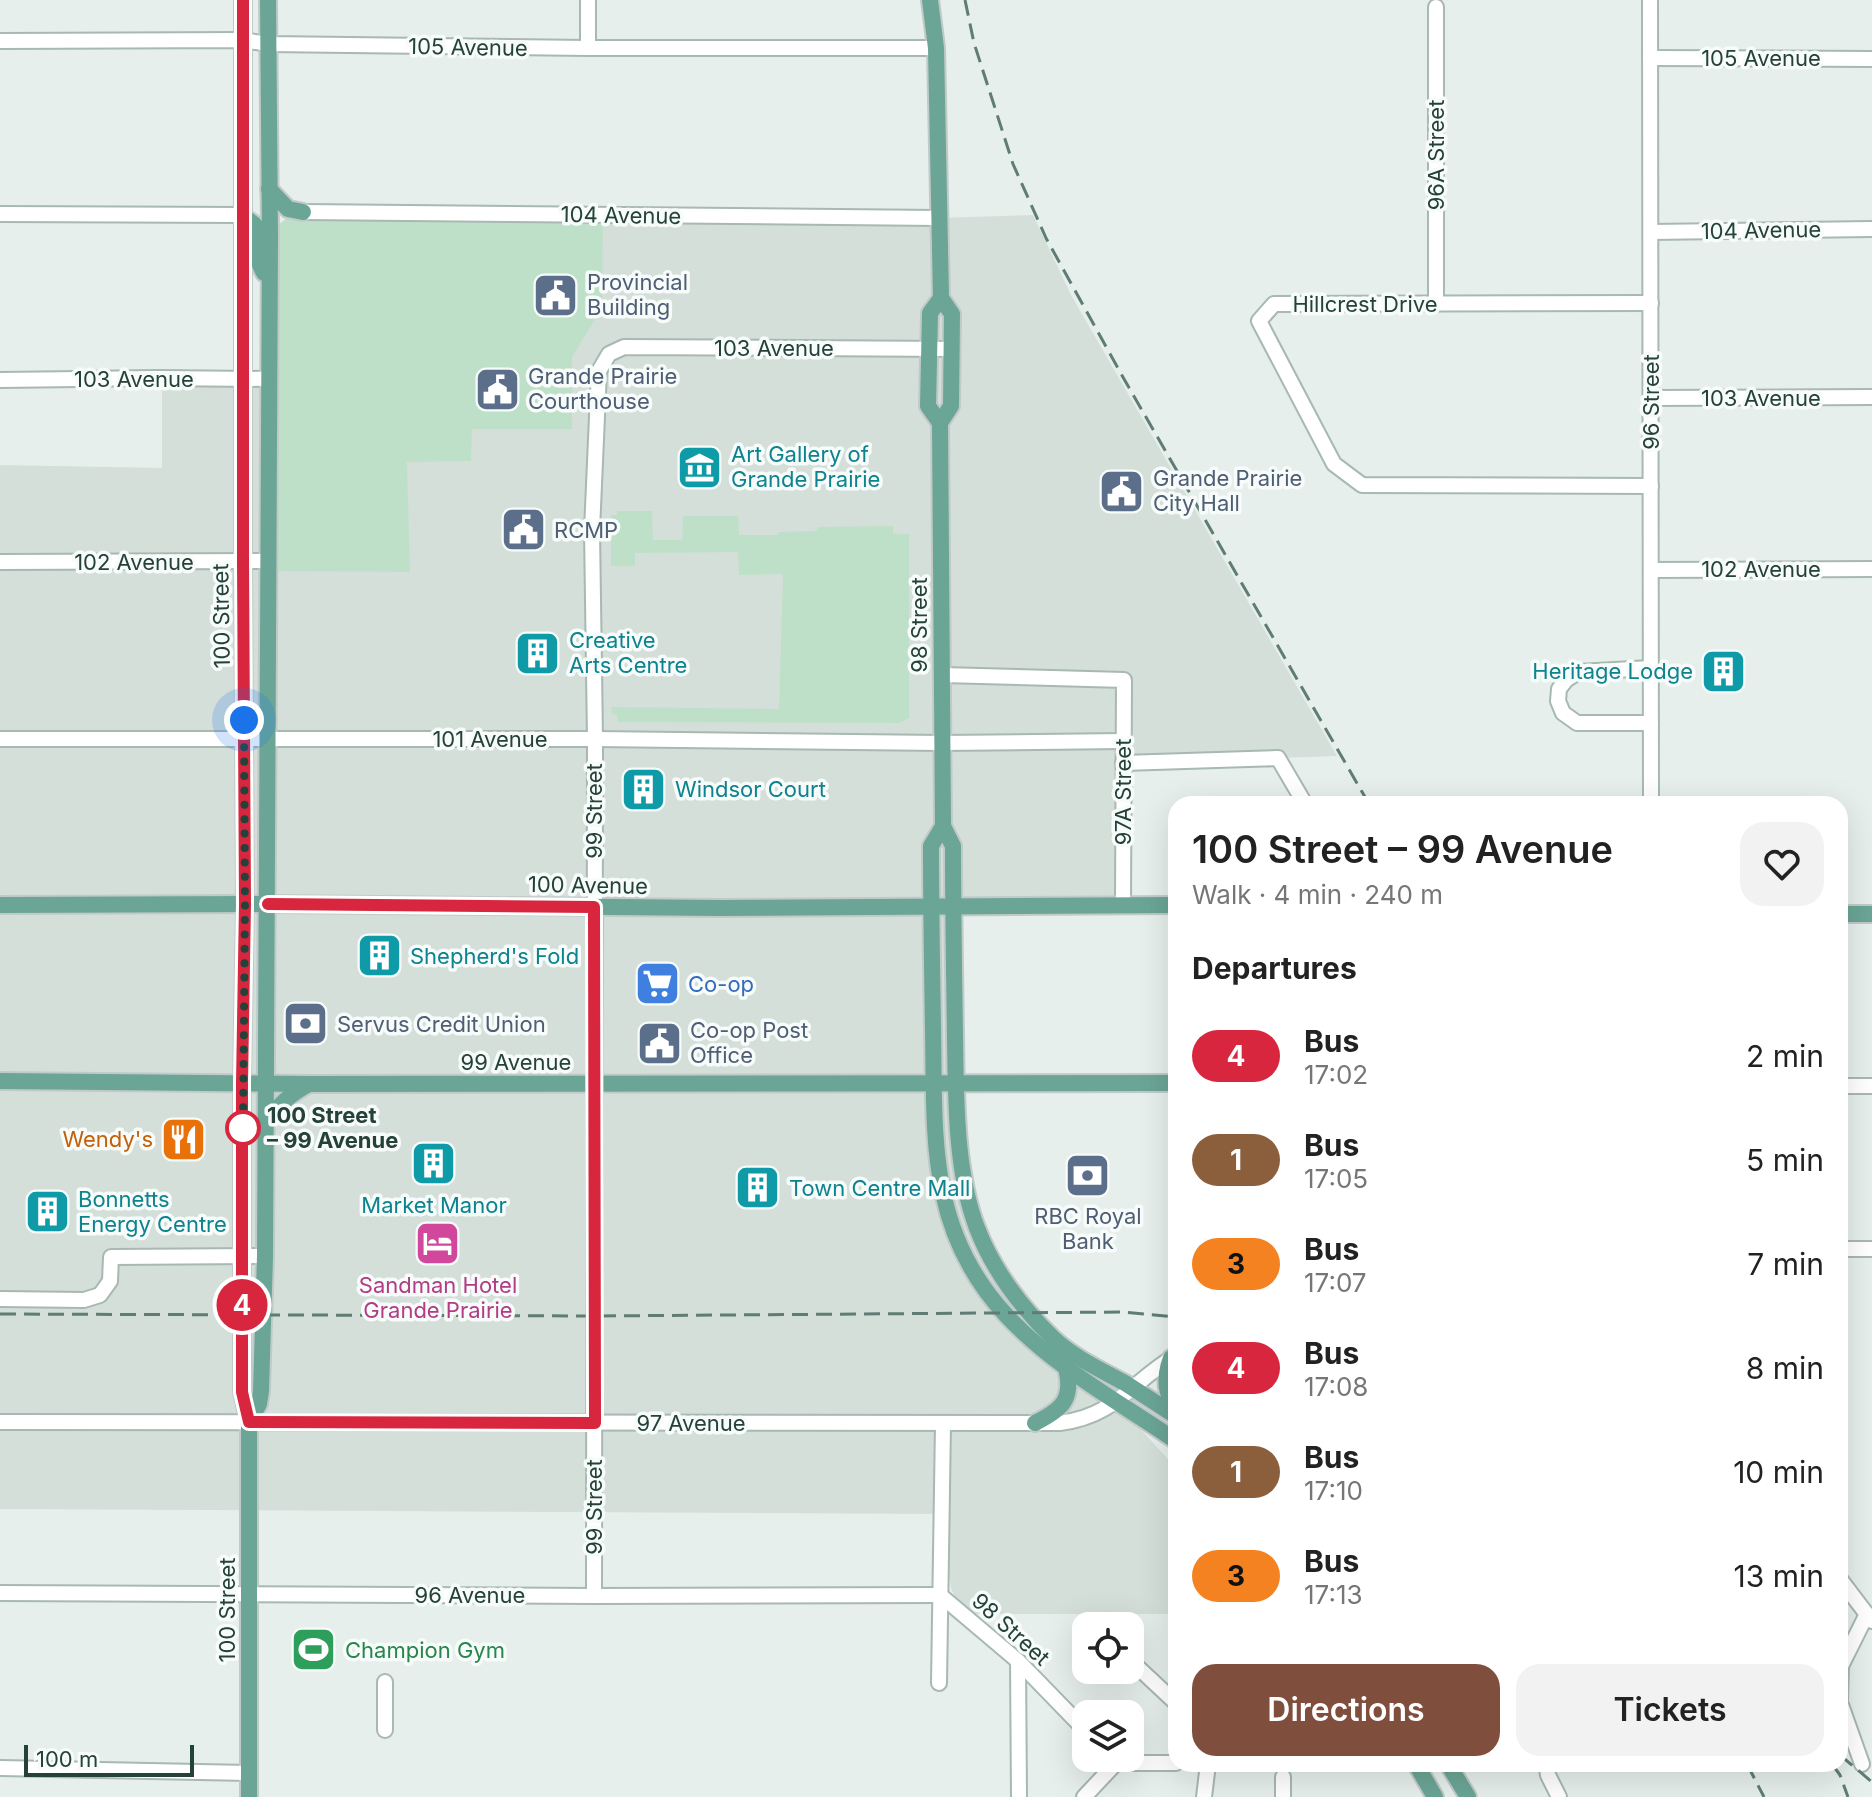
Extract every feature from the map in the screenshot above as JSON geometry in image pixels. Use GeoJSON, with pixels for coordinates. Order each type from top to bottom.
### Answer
{"type":"FeatureCollection","features":[{"type":"Feature","properties":{"kind":"main road","name":"100 Street"},"geometry":{"type":"LineString","coordinates":[[243,0],[245,904],[242,1392],[249,1422],[249,1797]]}},
{"type":"Feature","properties":{"kind":"main road","name":"100 Street"},"geometry":{"type":"LineString","coordinates":[[249,1422],[259,1404],[261,1391],[265,1256],[270,235],[268,0]]}},
{"type":"Feature","properties":{"kind":"main road","name":"98 Street"},"geometry":{"type":"LineString","coordinates":[[930,0],[936,48],[941,298],[952,314],[951,406],[940,423],[942,743],[943,826],[953,846],[956,1084],[961,1164],[969,1206],[986,1250],[1002,1279],[1054,1339],[1168,1410]]}},
{"type":"Feature","properties":{"kind":"main road"},"geometry":{"type":"LineString","coordinates":[[269,189],[288,209],[303,212]]}},
{"type":"Feature","properties":{"kind":"main road"},"geometry":{"type":"LineString","coordinates":[[270,235],[286,218],[303,212]]}},
{"type":"Feature","properties":{"kind":"main road"},"geometry":{"type":"LineString","coordinates":[[242,215],[255,225],[260,265],[269,281]]}},
{"type":"Feature","properties":{"kind":"main road","name":"98 Street"},"geometry":{"type":"LineString","coordinates":[[940,423],[928,406],[930,313],[941,298]]}},
{"type":"Feature","properties":{"kind":"main road","name":"98 Street"},"geometry":{"type":"LineString","coordinates":[[943,826],[931,846],[931,908],[936,1153],[946,1212],[971,1269],[1003,1312],[1066,1368],[1168,1436]]}},
{"type":"Feature","properties":{"kind":"main road","name":"100 Avenue"},"geometry":{"type":"LineString","coordinates":[[0,905],[931,908],[1168,905]]}},
{"type":"Feature","properties":{"kind":"main road"},"geometry":{"type":"LineString","coordinates":[[1848,914],[1872,914]]}},
{"type":"Feature","properties":{"kind":"main road","name":"99 Avenue"},"geometry":{"type":"LineString","coordinates":[[0,1081],[309,1084],[1168,1083]]}},
{"type":"Feature","properties":{"kind":"main road"},"geometry":{"type":"LineString","coordinates":[[266,1122],[286,1098],[309,1084]]}},
{"type":"Feature","properties":{"kind":"main road"},"geometry":{"type":"LineString","coordinates":[[1035,1423],[1054,1413],[1067,1398],[1069,1385],[1066,1368]]}},
{"type":"Feature","properties":{"kind":"main road"},"geometry":{"type":"LineString","coordinates":[[1168,1374],[1165,1382],[1168,1394]]}},
{"type":"Feature","properties":{"kind":"main road"},"geometry":{"type":"LineString","coordinates":[[1421,1772],[1435,1797]]}},
{"type":"Feature","properties":{"kind":"main road"},"geometry":{"type":"LineString","coordinates":[[1453,1772],[1468,1797]]}},
{"type":"Feature","properties":{"kind":"street"},"geometry":{"type":"LineString","coordinates":[[588,0],[588,48]]}},
{"type":"Feature","properties":{"kind":"street","name":"96 Street"},"geometry":{"type":"LineString","coordinates":[[1650,0],[1651,796]]}},
{"type":"Feature","properties":{"kind":"street","name":"96A Street"},"geometry":{"type":"LineString","coordinates":[[1436,7],[1436,303]]}},
{"type":"Feature","properties":{"kind":"street","name":"105 Avenue"},"geometry":{"type":"LineString","coordinates":[[0,41],[243,40],[268,44],[588,48],[936,48]]}},
{"type":"Feature","properties":{"kind":"street","name":"105 Avenue"},"geometry":{"type":"LineString","coordinates":[[1650,58],[1872,59]]}},
{"type":"Feature","properties":{"kind":"street","name":"104 Avenue"},"geometry":{"type":"LineString","coordinates":[[303,212],[938,218]]}},
{"type":"Feature","properties":{"kind":"street"},"geometry":{"type":"LineString","coordinates":[[0,214],[242,215]]}},
{"type":"Feature","properties":{"kind":"street","name":"104 Avenue"},"geometry":{"type":"LineString","coordinates":[[1651,232],[1872,229]]}},
{"type":"Feature","properties":{"kind":"street","name":"Hillcrest Drive"},"geometry":{"type":"LineString","coordinates":[[1651,303],[1274,304],[1259,321],[1334,464],[1362,485],[1651,486]]}},
{"type":"Feature","properties":{"kind":"street","name":"103 Avenue"},"geometry":{"type":"LineString","coordinates":[[603,362],[609,354],[624,347],[952,349]]}},
{"type":"Feature","properties":{"kind":"street","name":"99 Street"},"geometry":{"type":"LineString","coordinates":[[594,1596],[595,739],[592,530],[599,371],[603,362]]}},
{"type":"Feature","properties":{"kind":"street","name":"103 Avenue"},"geometry":{"type":"LineString","coordinates":[[0,380],[268,379]]}},
{"type":"Feature","properties":{"kind":"street","name":"103 Avenue"},"geometry":{"type":"LineString","coordinates":[[1651,398],[1872,397]]}},
{"type":"Feature","properties":{"kind":"street","name":"102 Avenue"},"geometry":{"type":"LineString","coordinates":[[0,562],[268,561]]}},
{"type":"Feature","properties":{"kind":"street","name":"102 Avenue"},"geometry":{"type":"LineString","coordinates":[[1651,570],[1872,569]]}},
{"type":"Feature","properties":{"kind":"street"},"geometry":{"type":"LineString","coordinates":[[1651,668],[1578,672],[1559,689],[1558,701],[1563,713],[1577,723],[1651,723]]}},
{"type":"Feature","properties":{"kind":"street","name":"97A Street"},"geometry":{"type":"LineString","coordinates":[[942,675],[1124,680],[1123,904]]}},
{"type":"Feature","properties":{"kind":"street","name":"101 Avenue"},"geometry":{"type":"LineString","coordinates":[[0,739],[1123,741]]}},
{"type":"Feature","properties":{"kind":"street"},"geometry":{"type":"LineString","coordinates":[[1123,763],[1278,758],[1300,796]]}},
{"type":"Feature","properties":{"kind":"street"},"geometry":{"type":"LineString","coordinates":[[1848,1086],[1872,1086]]}},
{"type":"Feature","properties":{"kind":"street"},"geometry":{"type":"LineString","coordinates":[[1848,1249],[1872,1249]]}},
{"type":"Feature","properties":{"kind":"street"},"geometry":{"type":"LineString","coordinates":[[0,1299],[84,1300],[100,1295],[110,1281],[111,1257],[265,1256]]}},
{"type":"Feature","properties":{"kind":"street","name":"97 Avenue"},"geometry":{"type":"LineString","coordinates":[[0,1422],[1060,1423],[1082,1419],[1116,1402],[1168,1361]]}},
{"type":"Feature","properties":{"kind":"street","name":"98 Street"},"geometry":{"type":"LineString","coordinates":[[939,1683],[943,1424]]}},
{"type":"Feature","properties":{"kind":"street"},"geometry":{"type":"LineString","coordinates":[[1848,1589],[1870,1618],[1848,1654]]}},
{"type":"Feature","properties":{"kind":"street","name":"96 Avenue"},"geometry":{"type":"LineString","coordinates":[[0,1593],[940,1595]]}},
{"type":"Feature","properties":{"kind":"street","name":"98 Street"},"geometry":{"type":"LineString","coordinates":[[940,1595],[1018,1661],[1072,1717]]}},
{"type":"Feature","properties":{"kind":"street"},"geometry":{"type":"LineString","coordinates":[[1018,1661],[1019,1797]]}},
{"type":"Feature","properties":{"kind":"street"},"geometry":{"type":"LineString","coordinates":[[1144,1673],[1168,1696]]}},
{"type":"Feature","properties":{"kind":"street"},"geometry":{"type":"LineString","coordinates":[[385,1682],[385,1730]]}},
{"type":"Feature","properties":{"kind":"street"},"geometry":{"type":"LineString","coordinates":[[1848,1725],[1862,1764]]}},
{"type":"Feature","properties":{"kind":"street"},"geometry":{"type":"LineString","coordinates":[[1144,1761],[1168,1763]]}},
{"type":"Feature","properties":{"kind":"street"},"geometry":{"type":"LineString","coordinates":[[0,1768],[249,1773]]}},
{"type":"Feature","properties":{"kind":"street"},"geometry":{"type":"LineString","coordinates":[[1084,1797],[1104,1772]]}},
{"type":"Feature","properties":{"kind":"street"},"geometry":{"type":"LineString","coordinates":[[1203,1796],[1207,1772]]}},
{"type":"Feature","properties":{"kind":"street"},"geometry":{"type":"LineString","coordinates":[[1547,1772],[1559,1797]]}},
{"type":"Feature","properties":{"kind":"street"},"geometry":{"type":"LineString","coordinates":[[1283,1777],[1283,1797]]}},
{"type":"Feature","properties":{"kind":"shaded area"},"geometry":{"type":"Polygon","coordinates":[[[1033,215],[1071,295],[1337,756],[1123,763],[1123,904],[954,907],[969,1206],[1031,1313],[1005,1312],[1116,1402],[1168,1459],[1168,1614],[962,1614],[951,1588],[940,1514],[0,1509],[0,465],[162,468],[162,378],[268,379],[278,225],[286,218],[938,218],[1033,215]]]}},
{"type":"Feature","properties":{"kind":"green space"},"geometry":{"type":"Polygon","coordinates":[[[295,213],[603,214],[602,308],[572,357],[572,429],[472,429],[471,461],[407,462],[410,572],[268,571],[270,235],[295,213]]]}},
{"type":"Feature","properties":{"kind":"green space"},"geometry":{"type":"Polygon","coordinates":[[[617,511],[652,511],[653,540],[682,540],[683,516],[738,516],[739,535],[778,535],[779,532],[817,531],[818,527],[893,526],[893,534],[909,534],[909,718],[899,723],[618,722],[611,707],[779,709],[783,574],[739,575],[738,552],[635,553],[635,566],[611,566],[611,515],[617,515],[617,511]]]}},
{"type":"Feature","properties":{"kind":"railway"},"geometry":{"type":"LineString","coordinates":[[965,0],[974,43],[1013,164],[1046,238],[1364,796]]}},
{"type":"Feature","properties":{"kind":"railway"},"geometry":{"type":"LineString","coordinates":[[0,1314],[595,1316],[1123,1312],[1168,1316]]}},
{"type":"Feature","properties":{"kind":"railway"},"geometry":{"type":"LineString","coordinates":[[1848,1762],[1872,1782]]}},
{"type":"Feature","properties":{"kind":"railway"},"geometry":{"type":"LineString","coordinates":[[1751,1772],[1764,1797]]}},
{"type":"Feature","properties":{"kind":"railway"},"geometry":{"type":"LineString","coordinates":[[1838,1772],[1848,1797]]}},
{"type":"Feature","properties":{"kind":"bus line","name":"4"},"geometry":{"type":"LineString","coordinates":[[243,0],[244,1404],[249,1422],[595,1423],[594,907],[268,904]]}},
{"type":"Feature","properties":{"kind":"place","name":"Provincial Building"},"geometry":{"type":"Point","coordinates":[556,295]}},
{"type":"Feature","properties":{"kind":"place","name":"Grande Prairie Courthouse"},"geometry":{"type":"Point","coordinates":[497,389]}},
{"type":"Feature","properties":{"kind":"place","name":"Art Gallery of Grande Prairie"},"geometry":{"type":"Point","coordinates":[700,467]}},
{"type":"Feature","properties":{"kind":"place","name":"Grande Prairie City Hall"},"geometry":{"type":"Point","coordinates":[1122,491]}},
{"type":"Feature","properties":{"kind":"place","name":"RCMP"},"geometry":{"type":"Point","coordinates":[523,530]}},
{"type":"Feature","properties":{"kind":"place","name":"Creative Arts Centre"},"geometry":{"type":"Point","coordinates":[538,653]}},
{"type":"Feature","properties":{"kind":"place","name":"Heritage Lodge"},"geometry":{"type":"Point","coordinates":[1724,671]}},
{"type":"Feature","properties":{"kind":"place","name":"Windsor Court"},"geometry":{"type":"Point","coordinates":[644,789]}},
{"type":"Feature","properties":{"kind":"place","name":"Shepherd's Fold"},"geometry":{"type":"Point","coordinates":[379,956]}},
{"type":"Feature","properties":{"kind":"place","name":"Co-op"},"geometry":{"type":"Point","coordinates":[657,984]}},
{"type":"Feature","properties":{"kind":"place","name":"Servus Credit Union"},"geometry":{"type":"Point","coordinates":[306,1024]}},
{"type":"Feature","properties":{"kind":"place","name":"Co-op Post Office"},"geometry":{"type":"Point","coordinates":[659,1043]}},
{"type":"Feature","properties":{"kind":"place","name":"100 Street – 99 Avenue"},"geometry":{"type":"Point","coordinates":[243,1128]}},
{"type":"Feature","properties":{"kind":"place","name":"Wendy's"},"geometry":{"type":"Point","coordinates":[184,1139]}},
{"type":"Feature","properties":{"kind":"place","name":"Market Manor"},"geometry":{"type":"Point","coordinates":[434,1164]}},
{"type":"Feature","properties":{"kind":"place","name":"RBC Royal Bank"},"geometry":{"type":"Point","coordinates":[1088,1175]}},
{"type":"Feature","properties":{"kind":"place","name":"Town Centre Mall"},"geometry":{"type":"Point","coordinates":[758,1188]}},
{"type":"Feature","properties":{"kind":"place","name":"Bonnetts Energy Centre"},"geometry":{"type":"Point","coordinates":[47,1212]}},
{"type":"Feature","properties":{"kind":"place","name":"Sandman Hotel Grande Prairie"},"geometry":{"type":"Point","coordinates":[438,1244]}},
{"type":"Feature","properties":{"kind":"place","name":"Champion Gym"},"geometry":{"type":"Point","coordinates":[314,1650]}},
{"type":"Feature","properties":{"kind":"route"},"geometry":{"type":"LineString","coordinates":[[243,1128],[243,1132],[244,720]]}}]}
